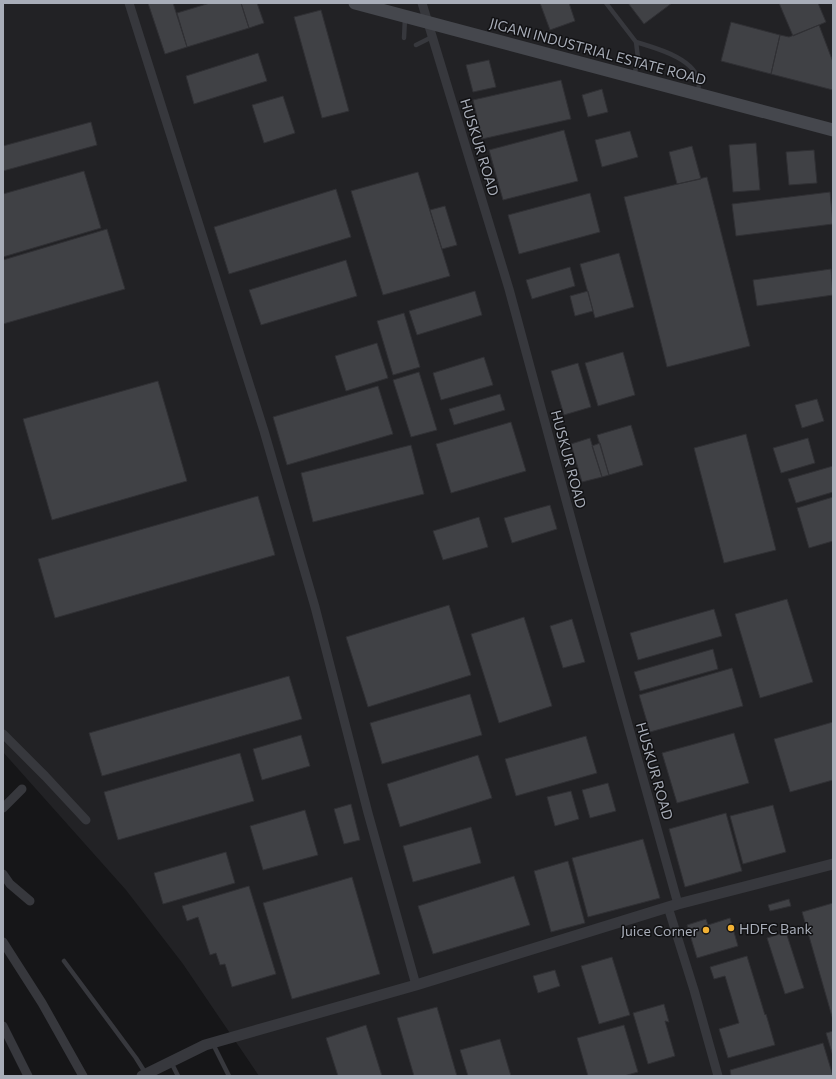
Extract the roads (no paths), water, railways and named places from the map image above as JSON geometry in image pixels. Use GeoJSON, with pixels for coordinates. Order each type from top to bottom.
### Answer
{"type":"FeatureCollection","features":[{"type":"Feature","properties":{"kind":"main road","name":"JIGANI INDUSTRIAL ESTATE ROAD"},"geometry":{"type":"LineString","coordinates":[[355,3],[833,130]]}},
{"type":"Feature","properties":{"kind":"street"},"geometry":{"type":"LineString","coordinates":[[129,3],[261,424],[313,599],[368,813],[416,985]]}},
{"type":"Feature","properties":{"kind":"street","name":"HUSKUR ROAD"},"geometry":{"type":"LineString","coordinates":[[422,3],[509,289],[718,1076]]}},
{"type":"Feature","properties":{"kind":"street"},"geometry":{"type":"LineString","coordinates":[[3,734],[86,820]]}},
{"type":"Feature","properties":{"kind":"street"},"geometry":{"type":"LineString","coordinates":[[3,808],[22,789]]}},
{"type":"Feature","properties":{"kind":"street"},"geometry":{"type":"LineString","coordinates":[[144,1075],[205,1045],[416,985],[673,906],[833,864]]}},
{"type":"Feature","properties":{"kind":"street"},"geometry":{"type":"LineString","coordinates":[[3,874],[10,884],[30,901]]}},
{"type":"Feature","properties":{"kind":"street"},"geometry":{"type":"LineString","coordinates":[[3,942],[42,1003],[83,1076]]}},
{"type":"Feature","properties":{"kind":"street"},"geometry":{"type":"LineString","coordinates":[[3,1026],[28,1076]]}},
{"type":"Feature","properties":{"kind":"lane"},"geometry":{"type":"LineString","coordinates":[[606,3],[636,42],[638,58],[634,78]]}},
{"type":"Feature","properties":{"kind":"lane"},"geometry":{"type":"LineString","coordinates":[[404,38],[405,16]]}},
{"type":"Feature","properties":{"kind":"lane"},"geometry":{"type":"LineString","coordinates":[[416,45],[432,37]]}},
{"type":"Feature","properties":{"kind":"lane"},"geometry":{"type":"LineString","coordinates":[[636,42],[680,59],[694,71],[699,82],[698,95]]}},
{"type":"Feature","properties":{"kind":"lane"},"geometry":{"type":"LineString","coordinates":[[64,961],[136,1058],[144,1075]]}},
{"type":"Feature","properties":{"kind":"lane"},"geometry":{"type":"LineString","coordinates":[[212,1043],[229,1076]]}},
{"type":"Feature","properties":{"kind":"lane"},"geometry":{"type":"LineString","coordinates":[[171,1062],[178,1076]]}},
{"type":"Feature","properties":{"kind":"place","name":"HDFC Bank"},"geometry":{"type":"Point","coordinates":[731,928]}},
{"type":"Feature","properties":{"kind":"place","name":"Juice Corner"},"geometry":{"type":"Point","coordinates":[706,930]}}]}
